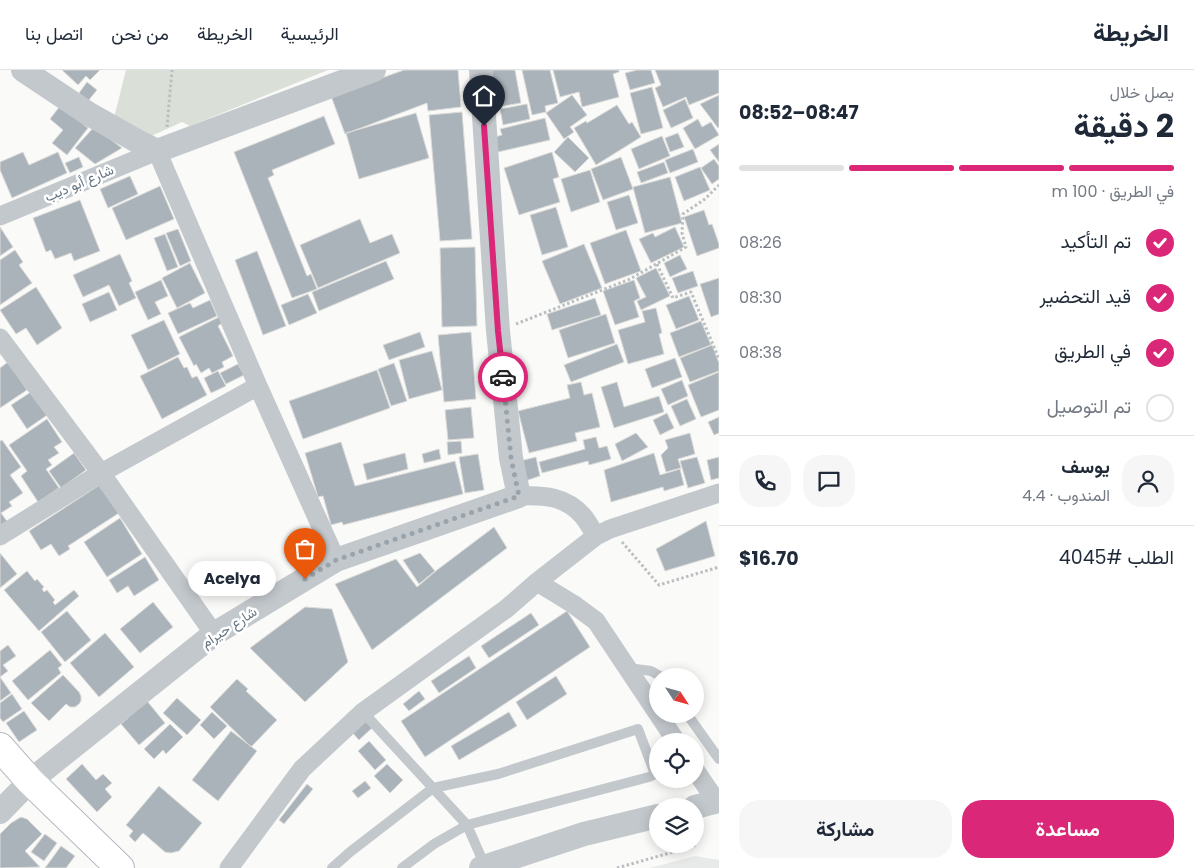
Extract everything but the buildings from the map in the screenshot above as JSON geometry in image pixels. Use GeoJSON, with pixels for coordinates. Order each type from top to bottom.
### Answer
{"type":"FeatureCollection","features":[{"type":"Feature","properties":{"kind":"main road"},"geometry":{"type":"LineString","coordinates":[[0,747],[30,781],[120,868]]}},
{"type":"Feature","properties":{"kind":"street"},"geometry":{"type":"LineString","coordinates":[[23,70],[89,114],[136,141],[162,149],[374,70]]}},
{"type":"Feature","properties":{"kind":"street"},"geometry":{"type":"LineString","coordinates":[[481,70],[498,331],[511,458],[519,496]]}},
{"type":"Feature","properties":{"kind":"street"},"geometry":{"type":"LineString","coordinates":[[162,149],[258,386],[336,560]]}},
{"type":"Feature","properties":{"kind":"street","name":"شارع أبو ديب"},"geometry":{"type":"LineString","coordinates":[[0,216],[162,149]]}},
{"type":"Feature","properties":{"kind":"street"},"geometry":{"type":"LineString","coordinates":[[0,338],[101,473],[214,634]]}},
{"type":"Feature","properties":{"kind":"street"},"geometry":{"type":"LineString","coordinates":[[0,536],[101,473],[258,386]]}},
{"type":"Feature","properties":{"kind":"street"},"geometry":{"type":"LineString","coordinates":[[229,868],[302,769],[363,712],[506,609],[603,532],[719,493]]}},
{"type":"Feature","properties":{"kind":"street","name":"شارع حيرام"},"geometry":{"type":"LineString","coordinates":[[0,812],[30,781],[214,634],[336,560],[519,496],[558,498],[573,506],[603,532]]}},
{"type":"Feature","properties":{"kind":"street"},"geometry":{"type":"LineString","coordinates":[[538,582],[596,621],[649,701]]}},
{"type":"Feature","properties":{"kind":"street"},"geometry":{"type":"LineString","coordinates":[[703,788],[710,804]]}},
{"type":"Feature","properties":{"kind":"street"},"geometry":{"type":"LineString","coordinates":[[483,867],[584,834],[649,818]]}},
{"type":"Feature","properties":{"kind":"lane"},"geometry":{"type":"LineString","coordinates":[[627,668],[649,671]]}},
{"type":"Feature","properties":{"kind":"lane"},"geometry":{"type":"LineString","coordinates":[[363,712],[467,825],[483,867]]}},
{"type":"Feature","properties":{"kind":"lane"},"geometry":{"type":"LineString","coordinates":[[693,723],[719,759]]}},
{"type":"Feature","properties":{"kind":"lane"},"geometry":{"type":"LineString","coordinates":[[332,868],[434,788],[498,774],[638,729],[655,774],[467,825],[434,844],[402,868]]}},
{"type":"Feature","properties":{"kind":"path"},"geometry":{"type":"LineString","coordinates":[[162,149],[172,70]]}},
{"type":"Feature","properties":{"kind":"path"},"geometry":{"type":"LineString","coordinates":[[498,331],[630,279],[686,247],[682,233],[684,214],[706,199],[719,185]]}},
{"type":"Feature","properties":{"kind":"path"},"geometry":{"type":"LineString","coordinates":[[657,264],[673,298],[691,292],[719,359]]}},
{"type":"Feature","properties":{"kind":"path"},"geometry":{"type":"LineString","coordinates":[[603,532],[659,584],[719,567]]}},
{"type":"Feature","properties":{"kind":"path"},"geometry":{"type":"LineString","coordinates":[[617,868],[670,853]]}},
{"type":"Feature","properties":{"kind":"shaded area"},"geometry":{"type":"Polygon","coordinates":[[[126,70],[328,70],[190,126],[182,122],[147,138],[114,118],[126,70]]]}},
{"type":"Feature","properties":{"kind":"shaded area"},"geometry":{"type":"Polygon","coordinates":[[[695,856],[719,860],[719,868],[650,868],[695,856]]]}},
{"type":"Feature","properties":{"kind":"way so far"},"geometry":{"type":"LineString","coordinates":[[305,579],[336,560],[519,496],[511,458],[503,377]]}},
{"type":"Feature","properties":{"kind":"place","name":"Acelya"},"geometry":{"type":"Point","coordinates":[305,579]}},
{"type":"Feature","properties":{"kind":"route"},"geometry":{"type":"LineString","coordinates":[[484,126],[498,331],[503,377]]}}]}
